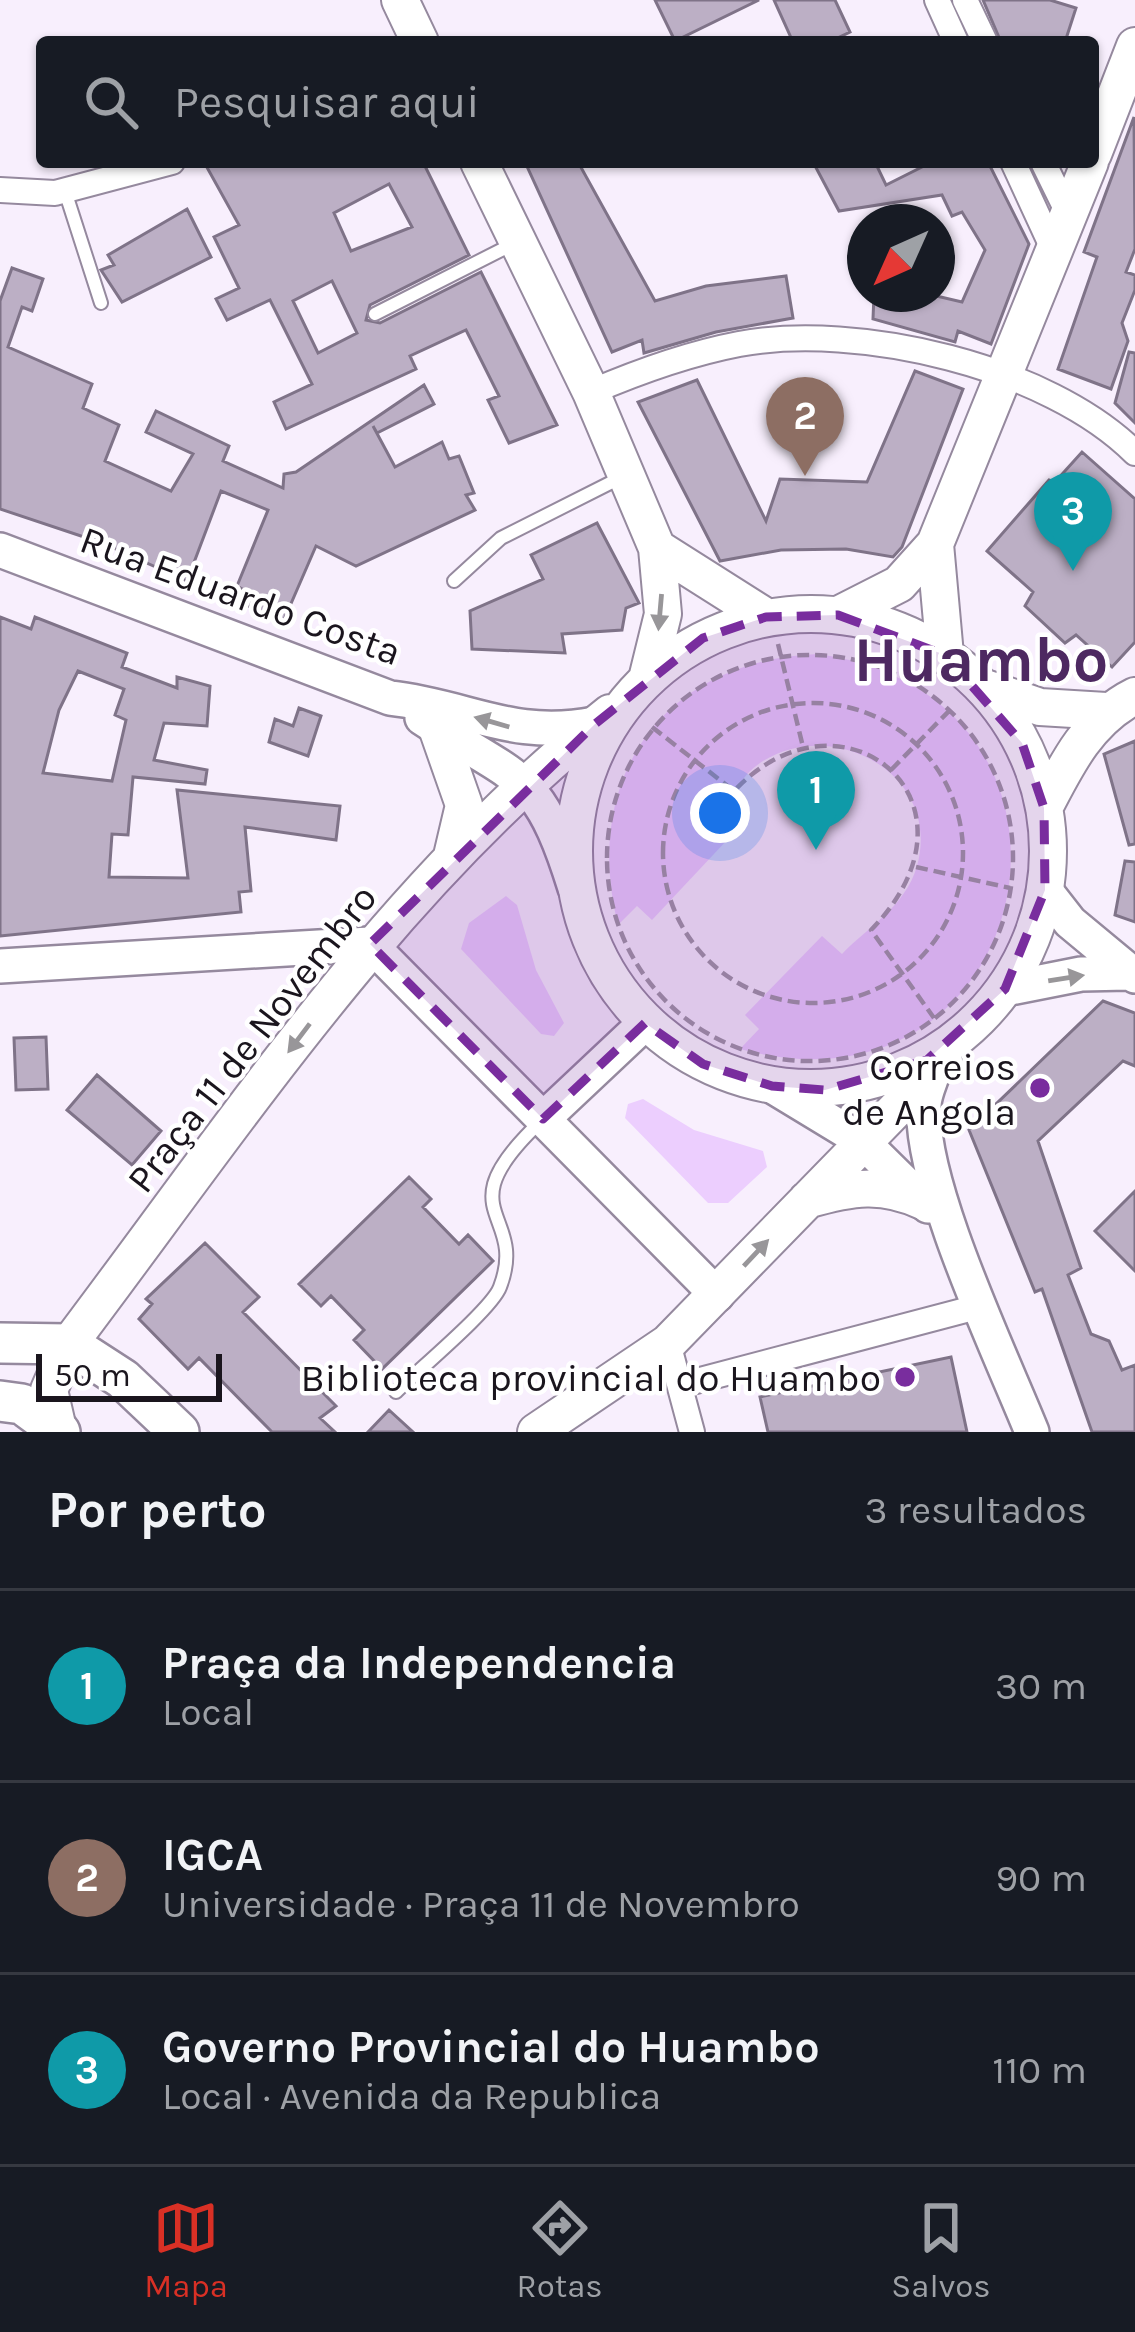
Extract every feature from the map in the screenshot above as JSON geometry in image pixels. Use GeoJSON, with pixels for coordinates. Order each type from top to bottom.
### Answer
{"type":"FeatureCollection","features":[{"type":"Feature","properties":{"kind":"main road"},"geometry":{"type":"LineString","coordinates":[[400,0],[414,36]]}},
{"type":"Feature","properties":{"kind":"main road"},"geometry":{"type":"LineString","coordinates":[[1099,139],[1135,46]]}},
{"type":"Feature","properties":{"kind":"main road"},"geometry":{"type":"LineString","coordinates":[[482,168],[591,392],[657,548],[663,614],[648,675]]}},
{"type":"Feature","properties":{"kind":"main road"},"geometry":{"type":"LineString","coordinates":[[838,615],[899,584],[935,544],[1088,168]]}},
{"type":"Feature","properties":{"kind":"main road"},"geometry":{"type":"LineString","coordinates":[[935,544],[945,656]]}},
{"type":"Feature","properties":{"kind":"main road"},"geometry":{"type":"LineString","coordinates":[[657,548],[766,617]]}},
{"type":"Feature","properties":{"kind":"main road","name":"Praça 11 de Novembro"},"geometry":{"type":"LineString","coordinates":[[59,1431],[49,1390],[70,1344],[370,944],[526,785],[648,675],[703,638],[766,617],[838,615],[894,628],[945,656],[982,687],[1022,743],[1044,808],[1029,890],[1031,943],[1005,989],[934,1070],[861,1140],[717,1295],[668,1343],[536,1432]]}},
{"type":"Feature","properties":{"kind":"main road"},"geometry":{"type":"LineString","coordinates":[[982,687],[1040,707],[1120,704]]}},
{"type":"Feature","properties":{"kind":"main road"},"geometry":{"type":"LineString","coordinates":[[1044,808],[1066,765],[1120,704]]}},
{"type":"Feature","properties":{"kind":"main road","name":"Praça 11 de Novembro"},"geometry":{"type":"LineString","coordinates":[[609,714],[579,790],[574,888],[599,961],[645,1023],[704,1064],[772,1086],[825,1090],[878,1081],[927,1060],[970,1029]]}},
{"type":"Feature","properties":{"kind":"main road"},"geometry":{"type":"LineString","coordinates":[[437,728],[464,805],[451,860]]}},
{"type":"Feature","properties":{"kind":"main road"},"geometry":{"type":"LineString","coordinates":[[803,1201],[866,1185],[896,1188],[925,1202]]}},
{"type":"Feature","properties":{"kind":"main road"},"geometry":{"type":"LineString","coordinates":[[0,1343],[70,1344],[123,1379],[179,1432]]}},
{"type":"Feature","properties":{"kind":"main road"},"geometry":{"type":"LineString","coordinates":[[0,1401],[22,1404],[59,1431]]}},
{"type":"Feature","properties":{"kind":"street"},"geometry":{"type":"LineString","coordinates":[[937,0],[953,36]]}},
{"type":"Feature","properties":{"kind":"street"},"geometry":{"type":"LineString","coordinates":[[964,0],[982,36]]}},
{"type":"Feature","properties":{"kind":"street"},"geometry":{"type":"LineString","coordinates":[[0,190],[65,191],[150,168]]}},
{"type":"Feature","properties":{"kind":"street"},"geometry":{"type":"LineString","coordinates":[[1016,168],[1055,253]]}},
{"type":"Feature","properties":{"kind":"street"},"geometry":{"type":"LineString","coordinates":[[1046,168],[1069,215]]}},
{"type":"Feature","properties":{"kind":"street"},"geometry":{"type":"LineString","coordinates":[[591,392],[657,364],[763,342],[823,340],[919,351],[1001,373],[1076,412],[1135,453]]}},
{"type":"Feature","properties":{"kind":"street","name":"Rua Eduardo Costa"},"geometry":{"type":"LineString","coordinates":[[0,550],[390,698],[430,702],[526,731],[609,714]]}},
{"type":"Feature","properties":{"kind":"street"},"geometry":{"type":"LineString","coordinates":[[390,698],[496,760],[526,785],[556,826],[574,888]]}},
{"type":"Feature","properties":{"kind":"street"},"geometry":{"type":"LineString","coordinates":[[1029,890],[1131,975]]}},
{"type":"Feature","properties":{"kind":"street"},"geometry":{"type":"LineString","coordinates":[[0,966],[370,944],[717,1295]]}},
{"type":"Feature","properties":{"kind":"street"},"geometry":{"type":"LineString","coordinates":[[1005,989],[1081,974],[1131,975]]}},
{"type":"Feature","properties":{"kind":"street"},"geometry":{"type":"LineString","coordinates":[[543,1119],[645,1023]]}},
{"type":"Feature","properties":{"kind":"street"},"geometry":{"type":"LineString","coordinates":[[934,1070],[923,1102],[925,1123],[960,1251],[1032,1432]]}},
{"type":"Feature","properties":{"kind":"street"},"geometry":{"type":"LineString","coordinates":[[772,1086],[861,1140],[925,1202],[960,1251]]}},
{"type":"Feature","properties":{"kind":"street"},"geometry":{"type":"LineString","coordinates":[[681,1385],[981,1306]]}},
{"type":"Feature","properties":{"kind":"street"},"geometry":{"type":"LineString","coordinates":[[668,1343],[692,1432]]}},
{"type":"Feature","properties":{"kind":"lane"},"geometry":{"type":"LineString","coordinates":[[65,191],[101,303]]}},
{"type":"Feature","properties":{"kind":"lane"},"geometry":{"type":"LineString","coordinates":[[375,314],[518,242]]}},
{"type":"Feature","properties":{"kind":"lane"},"geometry":{"type":"LineString","coordinates":[[454,581],[501,538],[626,475]]}},
{"type":"Feature","properties":{"kind":"lane"},"geometry":{"type":"LineString","coordinates":[[396,1392],[499,1291],[506,1260],[490,1184],[503,1157],[543,1119]]}},
{"type":"Feature","properties":{"kind":"path"},"geometry":{"type":"LineString","coordinates":[[766,617],[782,655],[803,747]]}},
{"type":"Feature","properties":{"kind":"path"},"geometry":{"type":"LineString","coordinates":[[818,654],[872,664],[921,687],[950,710],[976,740],[1002,792],[1029,890],[965,990],[934,1018],[895,1043],[858,1056],[778,1059],[711,1036],[652,986],[618,925],[606,847],[625,770],[652,728],[692,691],[720,674],[782,655],[818,654]]}},
{"type":"Feature","properties":{"kind":"path"},"geometry":{"type":"LineString","coordinates":[[794,704],[859,711],[916,744],[950,791],[964,848],[962,877],[946,924],[902,972],[847,999],[792,1001],[740,984],[698,948],[671,900],[664,845],[676,792],[696,759],[746,719],[794,704]]}},
{"type":"Feature","properties":{"kind":"path"},"geometry":{"type":"LineString","coordinates":[[890,771],[950,710]]}},
{"type":"Feature","properties":{"kind":"path"},"geometry":{"type":"LineString","coordinates":[[652,728],[734,791],[762,762],[803,747],[850,748],[890,771],[913,804],[919,825],[916,867],[907,888],[871,930],[934,1018]]}},
{"type":"Feature","properties":{"kind":"path"},"geometry":{"type":"LineString","coordinates":[[916,867],[1029,890]]}},
{"type":"Feature","properties":{"kind":"highlighted area"},"geometry":{"type":"Polygon","coordinates":[[[838,615],[945,655],[1022,743],[1044,808],[1045,890],[1005,989],[927,1060],[825,1090],[772,1086],[703,1064],[645,1023],[543,1119],[370,944],[595,724],[703,638],[766,617],[838,615]]]}},
{"type":"Feature","properties":{"kind":"shaded area"},"geometry":{"type":"Polygon","coordinates":[[[818,654],[916,687],[978,746],[1008,820],[1007,899],[977,972],[921,1028],[842,1057],[740,1049],[759,1029],[745,1015],[822,936],[842,954],[895,904],[911,880],[921,834],[914,805],[899,781],[877,763],[850,751],[821,746],[792,749],[763,761],[741,781],[713,821],[729,838],[652,920],[637,906],[618,925],[610,871],[612,821],[624,775],[646,736],[677,703],[717,678],[764,661],[818,654]]]}},
{"type":"Feature","properties":{"kind":"shaded area"},"geometry":{"type":"Polygon","coordinates":[[[506,896],[517,905],[536,970],[564,1023],[554,1036],[541,1034],[461,949],[469,923],[506,896]]]}},
{"type":"Feature","properties":{"kind":"shaded area"},"geometry":{"type":"Polygon","coordinates":[[[643,1099],[694,1130],[763,1151],[767,1167],[728,1203],[708,1203],[625,1118],[628,1104],[643,1099]]]}},
{"type":"Feature","properties":{"kind":"building"},"geometry":{"type":"Polygon","coordinates":[[[655,0],[759,0],[685,36],[673,36],[655,0]]]}},
{"type":"Feature","properties":{"kind":"building"},"geometry":{"type":"Polygon","coordinates":[[[774,0],[835,0],[850,32],[842,36],[790,36],[774,0]]]}},
{"type":"Feature","properties":{"kind":"building"},"geometry":{"type":"Polygon","coordinates":[[[983,0],[1050,0],[1076,8],[1067,36],[998,36],[983,0]]]}},
{"type":"Feature","properties":{"kind":"building"},"geometry":{"type":"Polygon","coordinates":[[[1134,117],[1135,249],[1126,272],[1135,275],[1135,290],[1122,323],[1128,341],[1111,389],[1058,369],[1097,257],[1084,252],[1134,117]]]}},
{"type":"Feature","properties":{"kind":"building"},"geometry":{"type":"Polygon","coordinates":[[[207,168],[426,168],[469,255],[370,305],[366,320],[380,323],[481,272],[557,425],[509,443],[488,400],[499,396],[466,330],[410,356],[416,369],[286,429],[274,402],[312,384],[270,300],[227,320],[216,299],[239,288],[214,237],[239,225],[207,168]],[[389,184],[334,213],[351,251],[412,227],[389,184]],[[332,281],[293,301],[318,353],[357,333],[332,281]]]}},
{"type":"Feature","properties":{"kind":"building"},"geometry":{"type":"Polygon","coordinates":[[[528,168],[581,168],[655,301],[706,286],[786,276],[793,318],[716,332],[644,353],[642,340],[612,352],[528,168]]]}},
{"type":"Feature","properties":{"kind":"building"},"geometry":{"type":"Polygon","coordinates":[[[816,168],[878,168],[886,185],[920,168],[991,168],[1029,244],[991,344],[958,331],[955,342],[873,319],[873,312],[955,312],[955,300],[962,302],[985,250],[962,212],[955,215],[955,204],[946,204],[942,195],[847,204],[847,210],[839,211],[816,168]]]}},
{"type":"Feature","properties":{"kind":"building"},"geometry":{"type":"Polygon","coordinates":[[[187,209],[211,257],[122,302],[101,270],[114,265],[108,255],[187,209]]]}},
{"type":"Feature","properties":{"kind":"building"},"geometry":{"type":"Polygon","coordinates":[[[12,268],[43,279],[32,311],[22,307],[8,347],[92,384],[83,408],[119,425],[105,461],[171,491],[193,454],[146,432],[156,411],[229,446],[223,461],[283,488],[284,474],[296,472],[424,385],[434,404],[377,433],[373,426],[395,467],[442,442],[449,459],[459,456],[474,493],[466,495],[475,510],[356,566],[316,546],[283,622],[238,601],[244,590],[237,586],[268,510],[221,491],[187,581],[102,543],[0,509],[0,301],[12,268]]]}},
{"type":"Feature","properties":{"kind":"building"},"geometry":{"type":"Polygon","coordinates":[[[1129,352],[1135,353],[1135,423],[1115,403],[1129,352]]]}},
{"type":"Feature","properties":{"kind":"building"},"geometry":{"type":"Polygon","coordinates":[[[915,371],[963,389],[902,547],[893,557],[846,549],[781,550],[720,561],[638,402],[697,380],[766,521],[780,479],[867,482],[915,371]]]}},
{"type":"Feature","properties":{"kind":"building"},"geometry":{"type":"Polygon","coordinates":[[[1082,452],[1135,499],[1135,642],[1112,667],[1076,635],[1065,643],[1025,606],[1033,592],[987,551],[1049,480],[1055,482],[1082,452]]]}},
{"type":"Feature","properties":{"kind":"building"},"geometry":{"type":"Polygon","coordinates":[[[597,523],[639,603],[626,608],[622,630],[562,634],[565,653],[472,649],[470,611],[543,579],[531,555],[597,523]]]}},
{"type":"Feature","properties":{"kind":"building"},"geometry":{"type":"Polygon","coordinates":[[[0,617],[31,629],[35,617],[127,653],[122,667],[177,688],[177,677],[210,686],[207,726],[164,723],[154,760],[207,770],[205,784],[133,777],[128,835],[112,834],[109,877],[188,878],[177,790],[340,806],[336,840],[245,827],[251,891],[239,892],[241,912],[0,936],[0,617]],[[78,671],[59,710],[43,773],[112,781],[126,720],[115,715],[124,689],[78,671]]]}},
{"type":"Feature","properties":{"kind":"building"},"geometry":{"type":"Polygon","coordinates":[[[299,708],[321,716],[308,756],[269,742],[275,719],[293,726],[299,708]]]}},
{"type":"Feature","properties":{"kind":"building"},"geometry":{"type":"Polygon","coordinates":[[[1135,741],[1135,844],[1129,845],[1104,754],[1135,741]]]}},
{"type":"Feature","properties":{"kind":"building"},"geometry":{"type":"Polygon","coordinates":[[[1125,861],[1135,862],[1135,922],[1115,915],[1125,861]]]}},
{"type":"Feature","properties":{"kind":"building"},"geometry":{"type":"Polygon","coordinates":[[[1103,1001],[1135,1013],[1135,1066],[1123,1061],[1038,1141],[1081,1268],[1068,1275],[1091,1334],[1109,1341],[1122,1370],[1135,1365],[1135,1432],[1092,1432],[1042,1289],[1035,1292],[969,1130],[1103,1001]]]}},
{"type":"Feature","properties":{"kind":"building"},"geometry":{"type":"Polygon","coordinates":[[[46,1037],[48,1089],[16,1090],[14,1038],[46,1037]]]}},
{"type":"Feature","properties":{"kind":"building"},"geometry":{"type":"Polygon","coordinates":[[[97,1075],[161,1131],[132,1165],[67,1110],[97,1075]]]}},
{"type":"Feature","properties":{"kind":"building"},"geometry":{"type":"Polygon","coordinates":[[[409,1177],[431,1199],[423,1207],[459,1244],[468,1235],[493,1261],[382,1369],[354,1340],[364,1330],[331,1296],[321,1306],[299,1284],[409,1177]]]}},
{"type":"Feature","properties":{"kind":"building"},"geometry":{"type":"Polygon","coordinates":[[[1135,1191],[1135,1271],[1095,1231],[1135,1191]]]}},
{"type":"Feature","properties":{"kind":"building"},"geometry":{"type":"Polygon","coordinates":[[[205,1243],[259,1297],[243,1312],[336,1406],[320,1418],[335,1432],[272,1432],[199,1358],[188,1369],[139,1319],[152,1304],[146,1299],[205,1243]]]}},
{"type":"Feature","properties":{"kind":"building","name":"Biblioteca provincial do Huambo"},"geometry":{"type":"Polygon","coordinates":[[[951,1357],[967,1432],[768,1432],[760,1397],[951,1357]]]}},
{"type":"Feature","properties":{"kind":"building"},"geometry":{"type":"Polygon","coordinates":[[[389,1410],[413,1432],[368,1432],[389,1410]]]}},
{"type":"Feature","properties":{"kind":"place","name":"IGCA"},"geometry":{"type":"Point","coordinates":[805,476]}},
{"type":"Feature","properties":{"kind":"place","name":"Governo Provincial do Huambo"},"geometry":{"type":"Point","coordinates":[1073,571]}},
{"type":"Feature","properties":{"kind":"place","name":"Praça da Independencia"},"geometry":{"type":"Point","coordinates":[816,850]}},
{"type":"Feature","properties":{"kind":"place","name":"Correios de Angola"},"geometry":{"type":"Point","coordinates":[1040,1088]}},
{"type":"Feature","properties":{"kind":"place","name":"Biblioteca provincial do Huambo"},"geometry":{"type":"Point","coordinates":[905,1377]}},
{"type":"Feature","properties":{"kind":"district","name":"Huambo"},"geometry":{"type":"Point","coordinates":[981,659]}}]}
